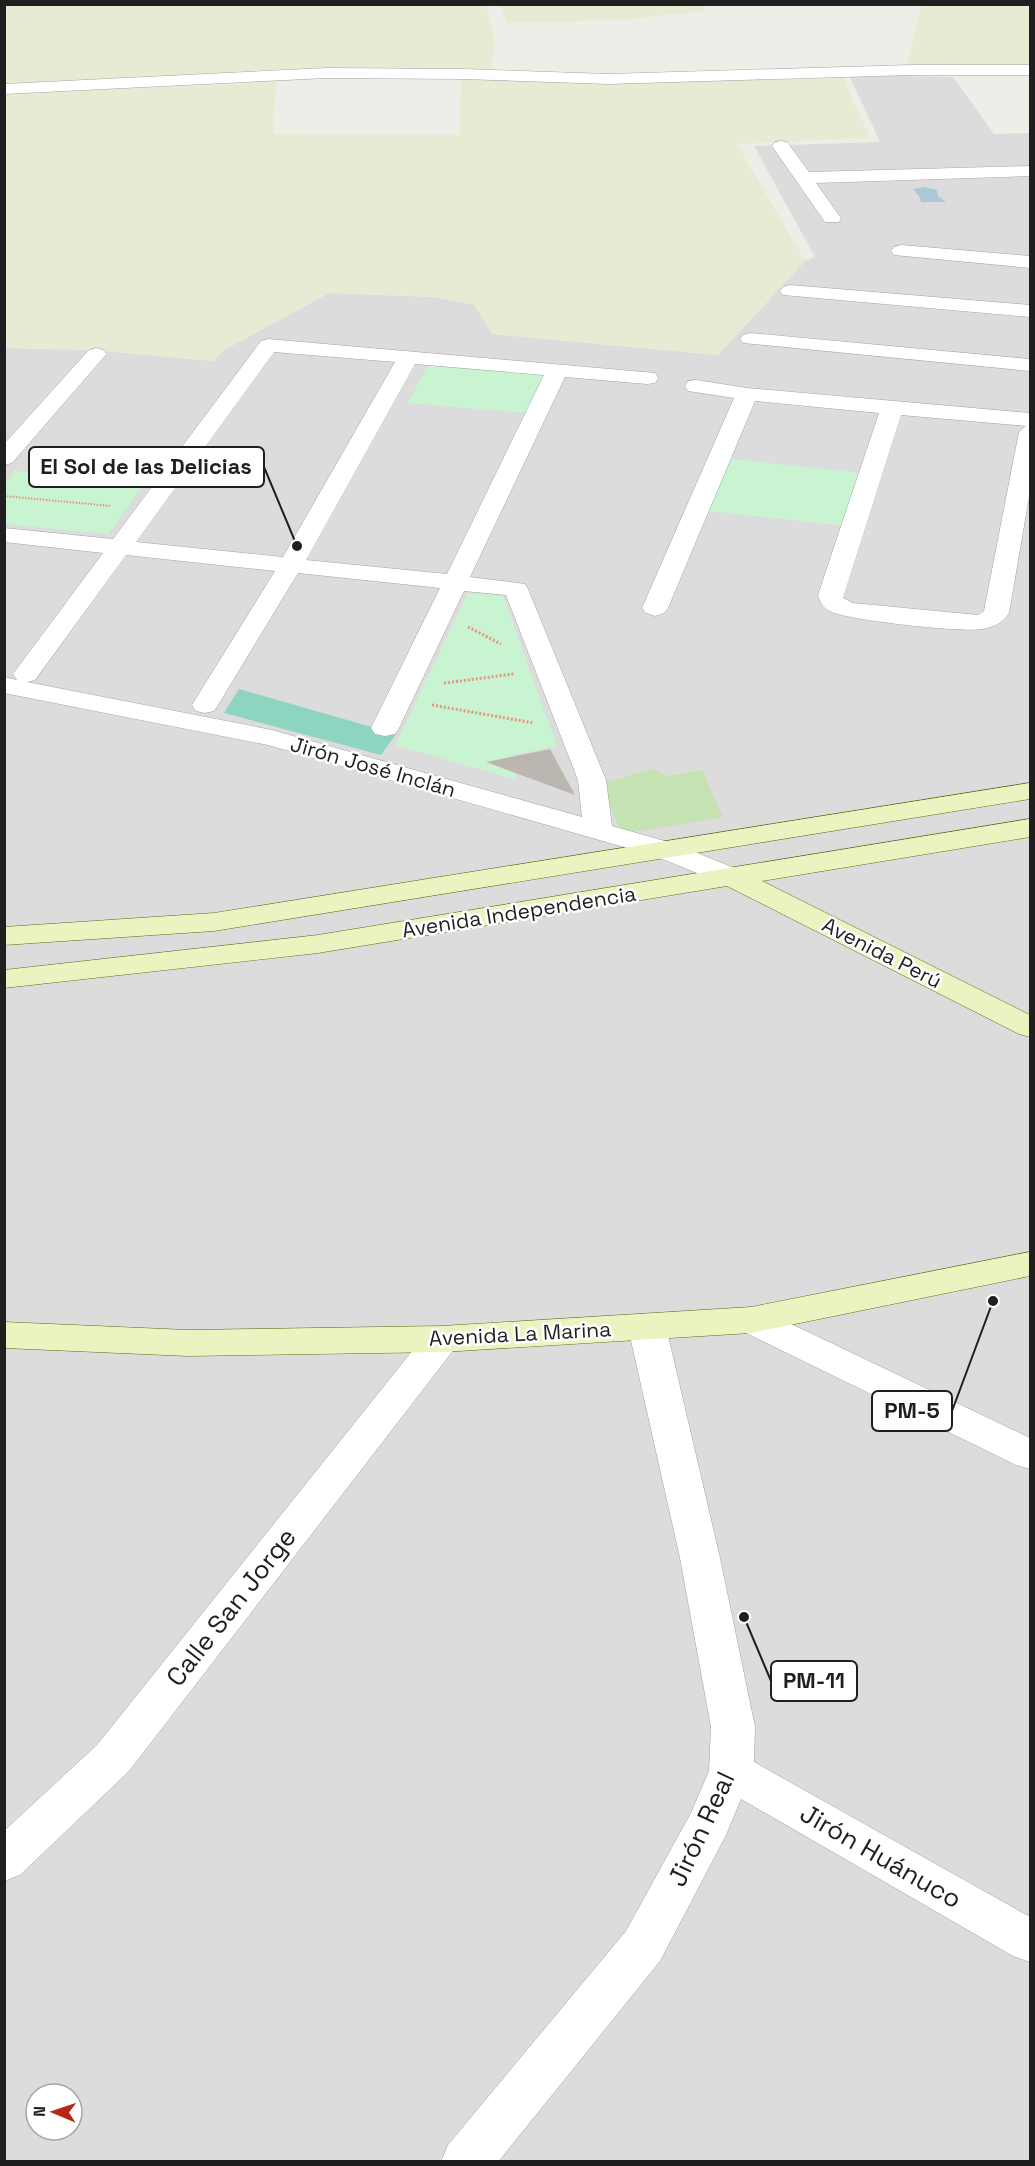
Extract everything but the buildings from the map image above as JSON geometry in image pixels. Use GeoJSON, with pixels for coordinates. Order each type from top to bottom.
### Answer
{"type":"FeatureCollection","features":[{"type":"Feature","properties":{"kind":"main road","name":"Avenida Independencia"},"geometry":{"type":"LineString","coordinates":[[4,936],[214,922],[1030,790]]}},
{"type":"Feature","properties":{"kind":"main road","name":"Avenida Independencia"},"geometry":{"type":"LineString","coordinates":[[4,979],[318,944],[1030,828]]}},
{"type":"Feature","properties":{"kind":"main road","name":"Avenida Perú"},"geometry":{"type":"LineString","coordinates":[[734,878],[1030,1027]]}},
{"type":"Feature","properties":{"kind":"main road"},"geometry":{"type":"LineString","coordinates":[[301,908],[318,944]]}},
{"type":"Feature","properties":{"kind":"main road","name":"Avenida La Marina"},"geometry":{"type":"LineString","coordinates":[[4,1335],[188,1344],[442,1339],[751,1320],[1030,1264]]}},
{"type":"Feature","properties":{"kind":"street"},"geometry":{"type":"LineString","coordinates":[[4,89],[327,73],[463,74],[608,80],[911,70],[1030,70]]}},
{"type":"Feature","properties":{"kind":"street"},"geometry":{"type":"LineString","coordinates":[[781,146],[832,218]]}},
{"type":"Feature","properties":{"kind":"street"},"geometry":{"type":"LineString","coordinates":[[804,178],[1030,171]]}},
{"type":"Feature","properties":{"kind":"street"},"geometry":{"type":"LineString","coordinates":[[901,251],[1030,262]]}},
{"type":"Feature","properties":{"kind":"street"},"geometry":{"type":"LineString","coordinates":[[790,291],[1030,311]]}},
{"type":"Feature","properties":{"kind":"street"},"geometry":{"type":"LineString","coordinates":[[750,339],[1030,365]]}},
{"type":"Feature","properties":{"kind":"street"},"geometry":{"type":"LineString","coordinates":[[15,680],[120,548],[268,345],[647,378]]}},
{"type":"Feature","properties":{"kind":"street"},"geometry":{"type":"LineString","coordinates":[[4,458],[96,354]]}},
{"type":"Feature","properties":{"kind":"street"},"geometry":{"type":"LineString","coordinates":[[205,705],[291,565],[408,358]]}},
{"type":"Feature","properties":{"kind":"street"},"geometry":{"type":"LineString","coordinates":[[385,728],[557,371]]}},
{"type":"Feature","properties":{"kind":"street"},"geometry":{"type":"LineString","coordinates":[[696,386],[747,394],[1030,420]]}},
{"type":"Feature","properties":{"kind":"street"},"geometry":{"type":"LineString","coordinates":[[655,608],[747,394]]}},
{"type":"Feature","properties":{"kind":"street"},"geometry":{"type":"LineString","coordinates":[[892,408],[830,595],[835,604],[849,610],[966,622],[977,622],[993,617],[996,613],[1026,484],[1030,432]]}},
{"type":"Feature","properties":{"kind":"street"},"geometry":{"type":"LineString","coordinates":[[4,535],[516,589],[592,780],[598,832]]}},
{"type":"Feature","properties":{"kind":"street","name":"Jirón José Inclán"},"geometry":{"type":"LineString","coordinates":[[15,680],[272,738],[665,850],[734,878]]}},
{"type":"Feature","properties":{"kind":"street"},"geometry":{"type":"LineString","coordinates":[[751,1320],[1030,1455]]}},
{"type":"Feature","properties":{"kind":"street","name":"Jirón Real"},"geometry":{"type":"LineString","coordinates":[[466,2162],[643,1946],[710,1821],[731,1771],[733,1726],[700,1558],[647,1327]]}},
{"type":"Feature","properties":{"kind":"street","name":"Calle San Jorge"},"geometry":{"type":"LineString","coordinates":[[4,1861],[113,1758],[442,1339]]}},
{"type":"Feature","properties":{"kind":"street","name":"Jirón Huánuco"},"geometry":{"type":"LineString","coordinates":[[731,1771],[1030,1941]]}},
{"type":"Feature","properties":{"kind":"path"},"geometry":{"type":"LineString","coordinates":[[4,496],[117,506]]}},
{"type":"Feature","properties":{"kind":"path"},"geometry":{"type":"LineString","coordinates":[[466,626],[503,645]]}},
{"type":"Feature","properties":{"kind":"path"},"geometry":{"type":"LineString","coordinates":[[437,684],[517,674]]}},
{"type":"Feature","properties":{"kind":"path"},"geometry":{"type":"LineString","coordinates":[[428,704],[536,723]]}},
{"type":"Feature","properties":{"kind":"shaded area"},"geometry":{"type":"Polygon","coordinates":[[[849,75],[953,77],[994,134],[1030,133],[1030,2161],[5,2162],[5,348],[93,350],[213,361],[224,350],[329,293],[433,297],[475,305],[492,334],[718,355],[805,261],[815,257],[754,146],[880,142],[849,75]]]}},
{"type":"Feature","properties":{"kind":"green space"},"geometry":{"type":"Polygon","coordinates":[[[5,5],[486,5],[495,43],[490,73],[371,71],[5,87],[5,5]]]}},
{"type":"Feature","properties":{"kind":"green space"},"geometry":{"type":"Polygon","coordinates":[[[500,5],[704,5],[705,11],[621,20],[507,23],[500,5]]]}},
{"type":"Feature","properties":{"kind":"green space"},"geometry":{"type":"Polygon","coordinates":[[[921,5],[1030,5],[1030,66],[907,66],[921,5]]]}},
{"type":"Feature","properties":{"kind":"green space"},"geometry":{"type":"Polygon","coordinates":[[[842,76],[870,138],[737,144],[805,261],[718,355],[492,334],[474,305],[433,297],[329,293],[224,350],[213,361],[93,350],[5,348],[5,94],[276,82],[273,134],[460,135],[461,79],[842,76]]]}},
{"type":"Feature","properties":{"kind":"green space"},"geometry":{"type":"Polygon","coordinates":[[[429,363],[550,374],[526,413],[408,403],[429,363]]]}},
{"type":"Feature","properties":{"kind":"green space"},"geometry":{"type":"Polygon","coordinates":[[[731,459],[861,473],[845,526],[709,511],[731,459]]]}},
{"type":"Feature","properties":{"kind":"green space"},"geometry":{"type":"Polygon","coordinates":[[[15,471],[145,483],[108,534],[5,524],[5,484],[15,471]]]}},
{"type":"Feature","properties":{"kind":"green space"},"geometry":{"type":"Polygon","coordinates":[[[468,593],[503,596],[557,746],[510,756],[517,780],[395,745],[468,593]]]}},
{"type":"Feature","properties":{"kind":"green space"},"geometry":{"type":"Polygon","coordinates":[[[239,689],[396,734],[381,755],[224,713],[239,689]]]}},
{"type":"Feature","properties":{"kind":"green space"},"geometry":{"type":"Polygon","coordinates":[[[653,769],[666,776],[702,770],[723,817],[639,831],[620,830],[602,783],[653,769]]]}},
{"type":"Feature","properties":{"kind":"water"},"geometry":{"type":"Polygon","coordinates":[[[924,187],[937,190],[938,196],[946,202],[921,202],[913,189],[924,187]]]}},
{"type":"Feature","properties":{"kind":"place","name":"El Sol de las Delicias"},"geometry":{"type":"Point","coordinates":[297,546]}},
{"type":"Feature","properties":{"kind":"place","name":"PM-5"},"geometry":{"type":"Point","coordinates":[993,1301]}},
{"type":"Feature","properties":{"kind":"place","name":"PM-11"},"geometry":{"type":"Point","coordinates":[744,1617]}}]}
